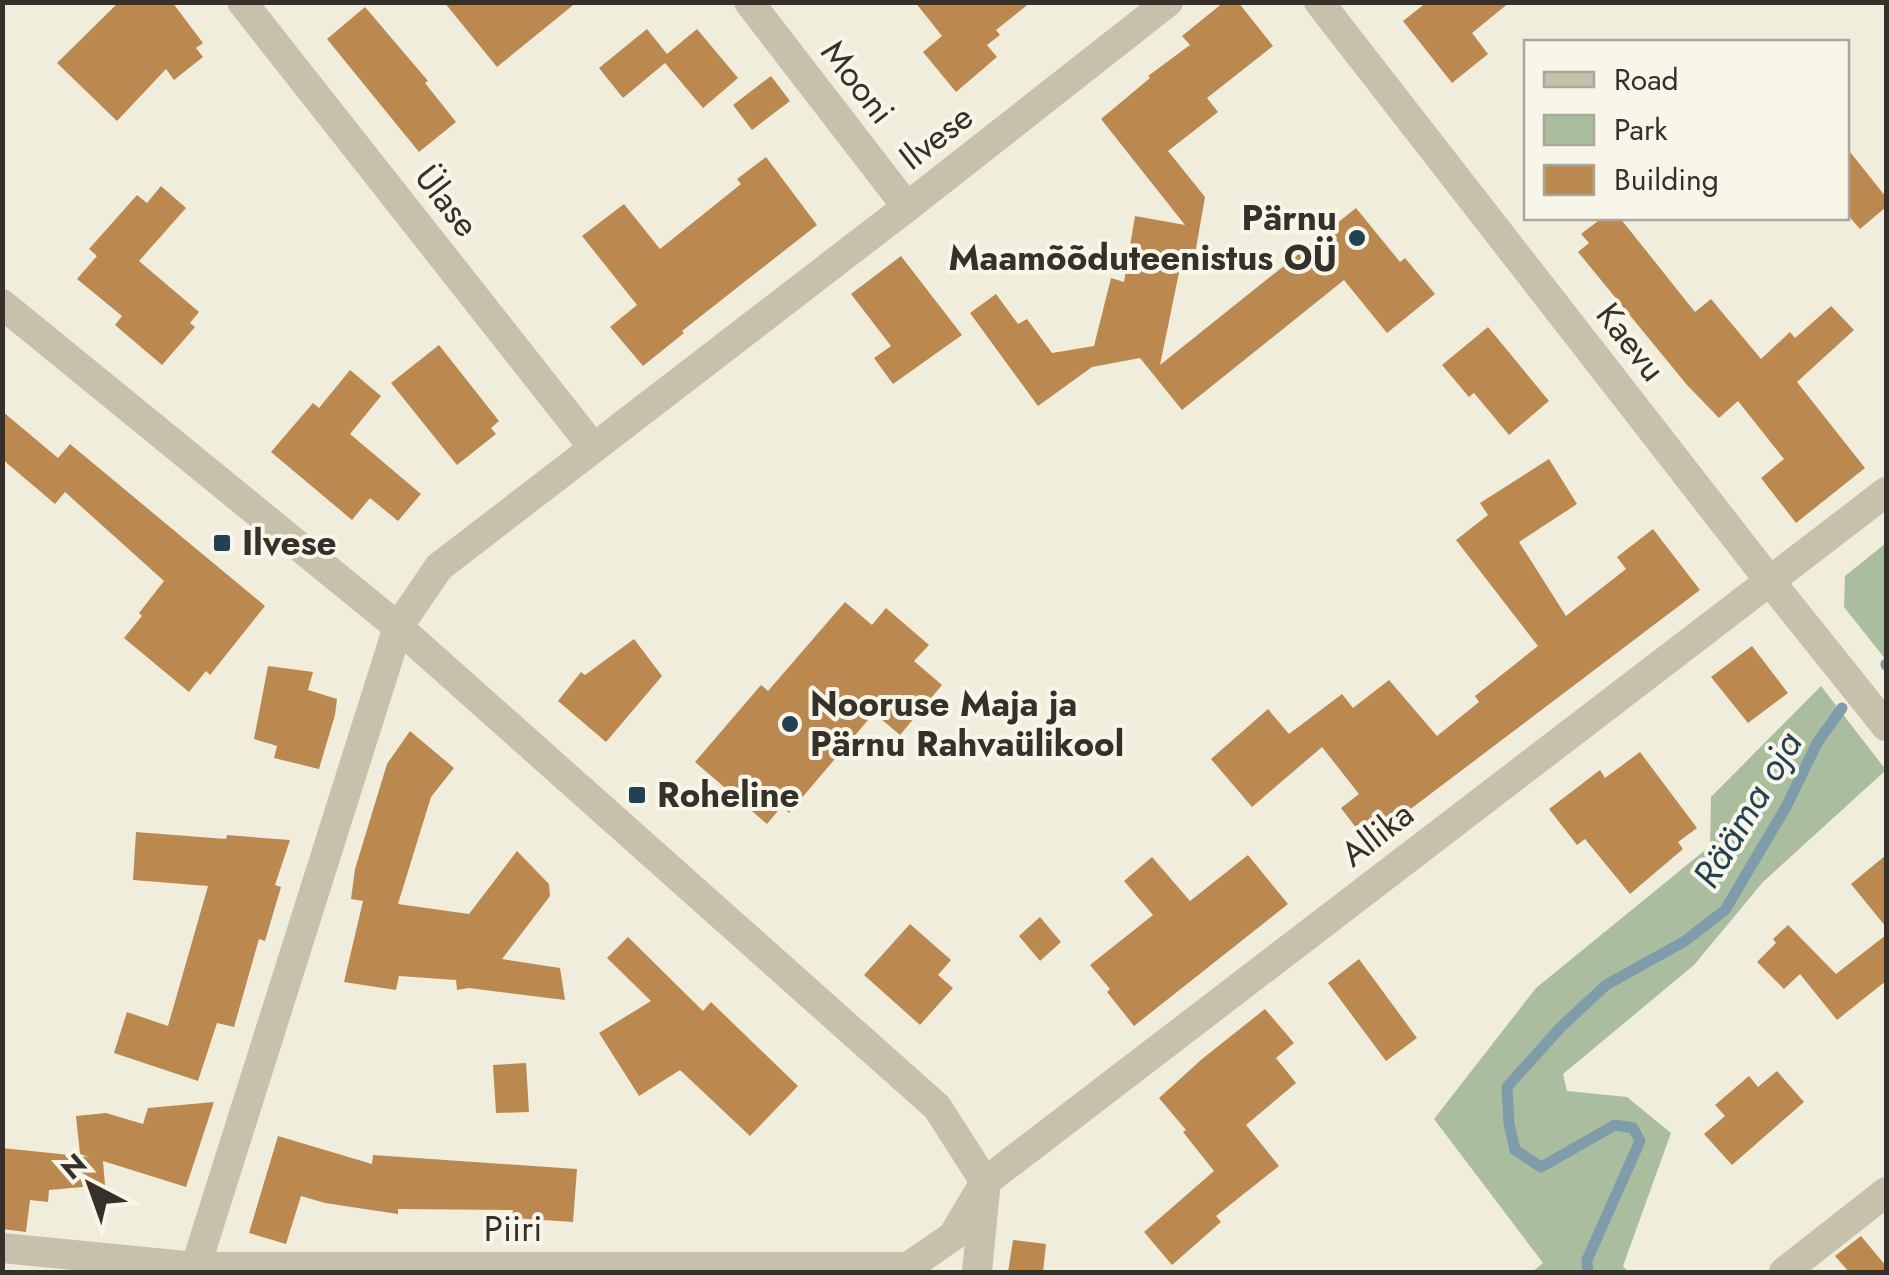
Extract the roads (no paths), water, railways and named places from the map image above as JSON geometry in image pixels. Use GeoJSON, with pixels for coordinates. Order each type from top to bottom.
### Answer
{"type":"FeatureCollection","features":[{"type":"Feature","properties":{"kind":"street","name":"Ülase"},"geometry":{"type":"LineString","coordinates":[[242,2],[592,447]]}},
{"type":"Feature","properties":{"kind":"street","name":"Mooni"},"geometry":{"type":"LineString","coordinates":[[750,2],[907,207]]}},
{"type":"Feature","properties":{"kind":"street","name":"Ilvese"},"geometry":{"type":"LineString","coordinates":[[195,1270],[398,627],[439,567],[1168,2]]}},
{"type":"Feature","properties":{"kind":"street","name":"Kaevu"},"geometry":{"type":"LineString","coordinates":[[1319,2],[1886,726]]}},
{"type":"Feature","properties":{"kind":"street"},"geometry":{"type":"LineString","coordinates":[[2,304],[398,627],[937,1107],[986,1182],[977,1272]]}},
{"type":"Feature","properties":{"kind":"street","name":"Allika"},"geometry":{"type":"LineString","coordinates":[[986,1182],[1886,492]]}},
{"type":"Feature","properties":{"kind":"street","name":"Piiri"},"geometry":{"type":"LineString","coordinates":[[2,1248],[195,1270],[908,1267],[953,1236],[986,1182]]}},
{"type":"Feature","properties":{"kind":"street"},"geometry":{"type":"LineString","coordinates":[[1784,1272],[1886,1192]]}},
{"type":"Feature","properties":{"kind":"waterway","name":"Rääma oja"},"geometry":{"type":"LineString","coordinates":[[1588,1272],[1587,1260],[1640,1141],[1633,1128],[1615,1125],[1541,1167],[1515,1150],[1507,1087],[1560,1028],[1606,985],[1685,941],[1725,910],[1786,807],[1817,743],[1842,708]]}},
{"type":"Feature","properties":{"kind":"place","name":"Pärnu Maamõõduteenistus OÜ"},"geometry":{"type":"Point","coordinates":[1357,238]}},
{"type":"Feature","properties":{"kind":"place","name":"Ilvese"},"geometry":{"type":"Point","coordinates":[222,543]}},
{"type":"Feature","properties":{"kind":"place","name":"Nooruse Maja ja Pärnu Rahvaülikool"},"geometry":{"type":"Point","coordinates":[790,724]}},
{"type":"Feature","properties":{"kind":"place","name":"Roheline"},"geometry":{"type":"Point","coordinates":[637,795]}}]}
